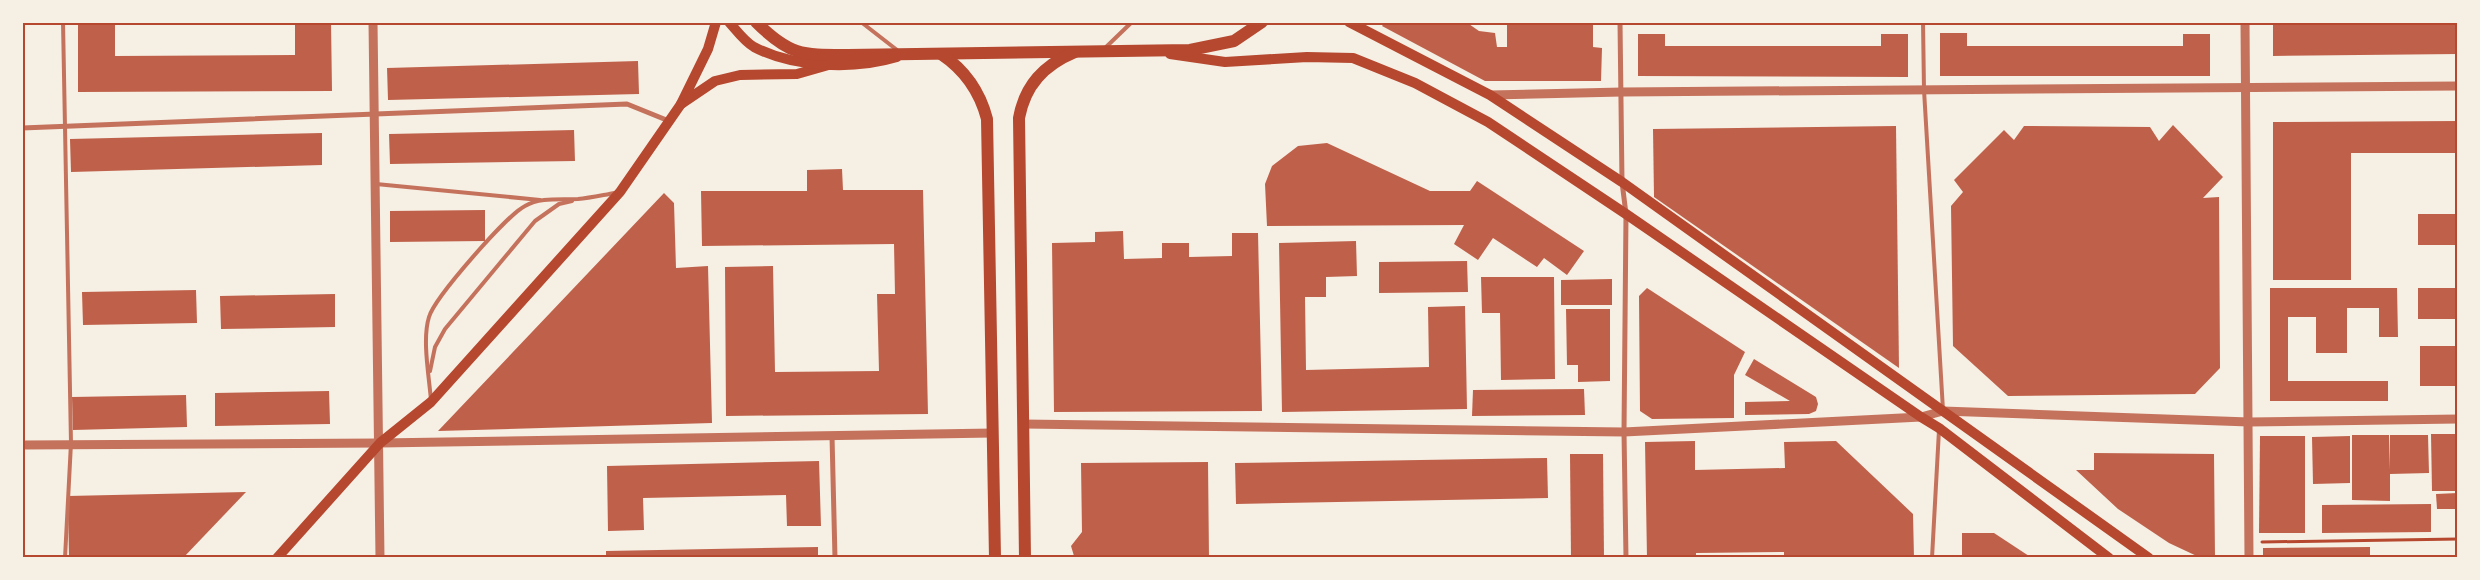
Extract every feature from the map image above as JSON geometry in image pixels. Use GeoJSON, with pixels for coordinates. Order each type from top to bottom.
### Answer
{"type":"FeatureCollection","features":[{"type":"Feature","properties":{"kind":"main road"},"geometry":{"type":"LineString","coordinates":[[277,558],[380,443],[431,402],[620,192],[668,121],[682,104],[708,49],[716,22]]}},
{"type":"Feature","properties":{"kind":"main road"},"geometry":{"type":"LineString","coordinates":[[729,22],[752,46],[782,59],[812,64],[874,64],[902,55]]}},
{"type":"Feature","properties":{"kind":"main road"},"geometry":{"type":"LineString","coordinates":[[756,22],[781,45],[796,52],[812,55],[1154,51],[1217,46],[1234,41],[1262,22]]}},
{"type":"Feature","properties":{"kind":"main road"},"geometry":{"type":"LineString","coordinates":[[1349,22],[1490,95],[1622,182],[2149,558]]}},
{"type":"Feature","properties":{"kind":"main road"},"geometry":{"type":"LineString","coordinates":[[1154,51],[1225,62],[1307,57],[1353,58],[1415,83],[1488,122],[1626,214],[1921,418],[1939,428],[2109,558]]}},
{"type":"Feature","properties":{"kind":"main road"},"geometry":{"type":"LineString","coordinates":[[1025,558],[1019,118],[1027,89],[1037,76],[1049,65],[1075,52]]}},
{"type":"Feature","properties":{"kind":"main road"},"geometry":{"type":"LineString","coordinates":[[942,54],[954,62],[978,92],[987,119],[995,558]]}},
{"type":"Feature","properties":{"kind":"main road"},"geometry":{"type":"LineString","coordinates":[[682,104],[716,81],[740,75],[797,74],[832,64]]}},
{"type":"Feature","properties":{"kind":"street"},"geometry":{"type":"LineString","coordinates":[[373,22],[380,443],[380,558]]}},
{"type":"Feature","properties":{"kind":"street"},"geometry":{"type":"LineString","coordinates":[[1620,22],[1622,182],[1626,214],[1624,432],[1626,558]]}},
{"type":"Feature","properties":{"kind":"street"},"geometry":{"type":"LineString","coordinates":[[2245,22],[2247,88],[2249,558]]}},
{"type":"Feature","properties":{"kind":"street"},"geometry":{"type":"LineString","coordinates":[[1490,95],[1622,92],[2458,86]]}},
{"type":"Feature","properties":{"kind":"street"},"geometry":{"type":"LineString","coordinates":[[22,128],[627,104],[668,121]]}},
{"type":"Feature","properties":{"kind":"street"},"geometry":{"type":"LineString","coordinates":[[1023,424],[1624,432],[1921,418],[1943,411],[2249,422],[2458,418]]}},
{"type":"Feature","properties":{"kind":"street"},"geometry":{"type":"LineString","coordinates":[[22,445],[71,443],[380,443],[993,433]]}},
{"type":"Feature","properties":{"kind":"street"},"geometry":{"type":"LineString","coordinates":[[832,436],[835,558]]}},
{"type":"Feature","properties":{"kind":"lane"},"geometry":{"type":"LineString","coordinates":[[63,22],[71,443],[65,558]]}},
{"type":"Feature","properties":{"kind":"lane"},"geometry":{"type":"LineString","coordinates":[[861,22],[902,55]]}},
{"type":"Feature","properties":{"kind":"lane"},"geometry":{"type":"LineString","coordinates":[[1101,52],[1132,22]]}},
{"type":"Feature","properties":{"kind":"lane"},"geometry":{"type":"LineString","coordinates":[[1923,22],[1924,90],[1943,411]]}},
{"type":"Feature","properties":{"kind":"lane"},"geometry":{"type":"LineString","coordinates":[[376,184],[544,200],[579,199]]}},
{"type":"Feature","properties":{"kind":"lane"},"geometry":{"type":"LineString","coordinates":[[429,376],[435,347],[445,328],[535,221],[559,204],[620,192]]}},
{"type":"Feature","properties":{"kind":"lane"},"geometry":{"type":"LineString","coordinates":[[431,402],[426,339],[428,317],[437,300],[508,218],[526,205],[544,200]]}},
{"type":"Feature","properties":{"kind":"lane"},"geometry":{"type":"LineString","coordinates":[[1932,558],[1939,428]]}},
{"type":"Feature","properties":{"kind":"path"},"geometry":{"type":"LineString","coordinates":[[2249,542],[2458,539]]}},
{"type":"Feature","properties":{"kind":"building"},"geometry":{"type":"Polygon","coordinates":[[[78,22],[115,22],[115,56],[295,55],[295,22],[331,22],[332,91],[78,92],[78,22]]]}},
{"type":"Feature","properties":{"kind":"building"},"geometry":{"type":"Polygon","coordinates":[[[1385,22],[1466,22],[1479,31],[1495,33],[1497,47],[1507,47],[1507,22],[1593,22],[1593,47],[1602,48],[1601,81],[1485,81],[1382,26],[1385,22]]]}},
{"type":"Feature","properties":{"kind":"building"},"geometry":{"type":"Polygon","coordinates":[[[2273,22],[2458,22],[2458,54],[2273,56],[2273,22]]]}},
{"type":"Feature","properties":{"kind":"building"},"geometry":{"type":"Polygon","coordinates":[[[1940,33],[1967,33],[1967,46],[2183,46],[2183,34],[2210,34],[2210,76],[1940,76],[1940,33]]]}},
{"type":"Feature","properties":{"kind":"building"},"geometry":{"type":"Polygon","coordinates":[[[1638,34],[1665,34],[1665,46],[1881,46],[1881,34],[1908,34],[1908,77],[1638,76],[1638,34]]]}},
{"type":"Feature","properties":{"kind":"building"},"geometry":{"type":"Polygon","coordinates":[[[638,61],[639,94],[388,100],[387,68],[638,61]]]}},
{"type":"Feature","properties":{"kind":"building"},"geometry":{"type":"Polygon","coordinates":[[[2458,121],[2458,153],[2351,153],[2351,280],[2273,280],[2273,122],[2458,121]]]}},
{"type":"Feature","properties":{"kind":"building"},"geometry":{"type":"Polygon","coordinates":[[[2173,125],[2223,177],[2203,198],[2219,197],[2220,368],[2195,394],[2008,396],[1953,346],[1951,206],[1963,192],[1954,180],[2004,130],[2014,140],[2024,126],[2150,127],[2159,141],[2173,125]]]}},
{"type":"Feature","properties":{"kind":"building"},"geometry":{"type":"Polygon","coordinates":[[[1896,126],[1899,368],[1654,197],[1653,129],[1896,126]]]}},
{"type":"Feature","properties":{"kind":"building"},"geometry":{"type":"Polygon","coordinates":[[[574,130],[575,161],[390,164],[389,134],[574,130]]]}},
{"type":"Feature","properties":{"kind":"building"},"geometry":{"type":"Polygon","coordinates":[[[322,133],[322,165],[71,172],[70,139],[322,133]]]}},
{"type":"Feature","properties":{"kind":"building"},"geometry":{"type":"Polygon","coordinates":[[[1327,143],[1430,191],[1470,191],[1477,181],[1584,251],[1567,275],[1544,258],[1537,267],[1493,238],[1478,260],[1454,244],[1464,225],[1267,226],[1265,184],[1272,166],[1298,146],[1327,143]]]}},
{"type":"Feature","properties":{"kind":"building"},"geometry":{"type":"Polygon","coordinates":[[[842,169],[843,190],[923,190],[928,414],[726,416],[725,267],[773,266],[775,372],[879,371],[877,294],[895,294],[894,244],[702,246],[701,191],[807,191],[807,170],[842,169]]]}},
{"type":"Feature","properties":{"kind":"building"},"geometry":{"type":"Polygon","coordinates":[[[664,193],[674,203],[676,268],[708,266],[712,423],[438,431],[664,193]]]}},
{"type":"Feature","properties":{"kind":"building"},"geometry":{"type":"Polygon","coordinates":[[[485,210],[485,241],[390,242],[390,211],[485,210]]]}},
{"type":"Feature","properties":{"kind":"building"},"geometry":{"type":"Polygon","coordinates":[[[2418,214],[2458,214],[2458,245],[2418,245],[2418,214]]]}},
{"type":"Feature","properties":{"kind":"building"},"geometry":{"type":"Polygon","coordinates":[[[1123,231],[1124,259],[1162,258],[1162,243],[1189,243],[1189,257],[1232,256],[1232,233],[1258,233],[1262,411],[1054,412],[1052,243],[1095,242],[1095,232],[1123,231]]]}},
{"type":"Feature","properties":{"kind":"building"},"geometry":{"type":"Polygon","coordinates":[[[1356,241],[1357,276],[1326,277],[1326,297],[1305,297],[1306,370],[1429,367],[1428,307],[1465,306],[1467,409],[1282,412],[1279,243],[1356,241]]]}},
{"type":"Feature","properties":{"kind":"building"},"geometry":{"type":"Polygon","coordinates":[[[1467,261],[1468,292],[1379,293],[1379,262],[1467,261]]]}},
{"type":"Feature","properties":{"kind":"building"},"geometry":{"type":"Polygon","coordinates":[[[1481,277],[1554,277],[1555,379],[1501,380],[1500,313],[1482,313],[1481,277]]]}},
{"type":"Feature","properties":{"kind":"building"},"geometry":{"type":"Polygon","coordinates":[[[1612,279],[1612,305],[1561,305],[1561,280],[1612,279]]]}},
{"type":"Feature","properties":{"kind":"building"},"geometry":{"type":"Polygon","coordinates":[[[1647,288],[1745,352],[1734,375],[1734,418],[1652,419],[1640,411],[1639,296],[1647,288]]]}},
{"type":"Feature","properties":{"kind":"building"},"geometry":{"type":"Polygon","coordinates":[[[2270,288],[2397,288],[2398,337],[2379,337],[2379,308],[2347,308],[2347,353],[2316,353],[2316,317],[2288,317],[2288,381],[2388,381],[2388,401],[2270,401],[2270,288]]]}},
{"type":"Feature","properties":{"kind":"building"},"geometry":{"type":"Polygon","coordinates":[[[2418,288],[2458,288],[2458,319],[2418,319],[2418,288]]]}},
{"type":"Feature","properties":{"kind":"building"},"geometry":{"type":"Polygon","coordinates":[[[196,290],[197,323],[83,325],[82,292],[196,290]]]}},
{"type":"Feature","properties":{"kind":"building"},"geometry":{"type":"Polygon","coordinates":[[[335,294],[335,327],[221,329],[220,296],[335,294]]]}},
{"type":"Feature","properties":{"kind":"building"},"geometry":{"type":"Polygon","coordinates":[[[1566,309],[1610,309],[1610,381],[1578,382],[1578,365],[1567,365],[1566,309]]]}},
{"type":"Feature","properties":{"kind":"building"},"geometry":{"type":"Polygon","coordinates":[[[2420,346],[2458,346],[2458,386],[2420,386],[2420,346]]]}},
{"type":"Feature","properties":{"kind":"building"},"geometry":{"type":"Polygon","coordinates":[[[1754,359],[1816,397],[1818,404],[1816,411],[1809,414],[1745,415],[1745,402],[1790,401],[1745,375],[1754,359]]]}},
{"type":"Feature","properties":{"kind":"building"},"geometry":{"type":"Polygon","coordinates":[[[1584,389],[1585,415],[1472,416],[1473,390],[1584,389]]]}},
{"type":"Feature","properties":{"kind":"building"},"geometry":{"type":"Polygon","coordinates":[[[329,391],[330,424],[215,426],[215,393],[329,391]]]}},
{"type":"Feature","properties":{"kind":"building"},"geometry":{"type":"Polygon","coordinates":[[[186,395],[187,427],[73,430],[72,397],[186,395]]]}},
{"type":"Feature","properties":{"kind":"building"},"geometry":{"type":"Polygon","coordinates":[[[2431,434],[2458,434],[2458,491],[2432,491],[2431,434]]]}},
{"type":"Feature","properties":{"kind":"building"},"geometry":{"type":"Polygon","coordinates":[[[2352,435],[2389,435],[2390,470],[2390,435],[2428,435],[2429,473],[2390,474],[2390,501],[2352,500],[2352,435]]]}},
{"type":"Feature","properties":{"kind":"building"},"geometry":{"type":"Polygon","coordinates":[[[2260,436],[2305,436],[2305,533],[2259,533],[2260,436]]]}},
{"type":"Feature","properties":{"kind":"building"},"geometry":{"type":"Polygon","coordinates":[[[2350,436],[2350,483],[2313,484],[2312,437],[2350,436]]]}},
{"type":"Feature","properties":{"kind":"building"},"geometry":{"type":"Polygon","coordinates":[[[1695,441],[1695,470],[1785,468],[1784,442],[1836,441],[1913,514],[1914,558],[1784,558],[1784,552],[1696,553],[1696,558],[1647,558],[1645,442],[1695,441]]]}},
{"type":"Feature","properties":{"kind":"building"},"geometry":{"type":"Polygon","coordinates":[[[2094,453],[2214,454],[2215,558],[2201,558],[2169,543],[2118,509],[2076,470],[2094,470],[2094,453]]]}},
{"type":"Feature","properties":{"kind":"building"},"geometry":{"type":"Polygon","coordinates":[[[1570,454],[1603,454],[1604,558],[1571,558],[1570,454]]]}},
{"type":"Feature","properties":{"kind":"building"},"geometry":{"type":"Polygon","coordinates":[[[1547,458],[1548,498],[1236,504],[1235,463],[1547,458]]]}},
{"type":"Feature","properties":{"kind":"building"},"geometry":{"type":"Polygon","coordinates":[[[819,461],[821,526],[787,526],[786,495],[643,498],[644,530],[608,531],[607,466],[819,461]]]}},
{"type":"Feature","properties":{"kind":"building"},"geometry":{"type":"Polygon","coordinates":[[[1208,462],[1209,558],[1074,556],[1071,546],[1082,532],[1081,463],[1208,462]]]}},
{"type":"Feature","properties":{"kind":"building"},"geometry":{"type":"Polygon","coordinates":[[[246,492],[183,558],[69,558],[68,496],[246,492]]]}},
{"type":"Feature","properties":{"kind":"building"},"geometry":{"type":"Polygon","coordinates":[[[2458,493],[2458,509],[2437,509],[2436,494],[2458,493]]]}},
{"type":"Feature","properties":{"kind":"building"},"geometry":{"type":"Polygon","coordinates":[[[2431,504],[2431,532],[2322,533],[2322,505],[2431,504]]]}},
{"type":"Feature","properties":{"kind":"building"},"geometry":{"type":"Polygon","coordinates":[[[2456,519],[2458,519],[2458,533],[2456,533],[2456,519]]]}},
{"type":"Feature","properties":{"kind":"building"},"geometry":{"type":"Polygon","coordinates":[[[1962,533],[1994,533],[2032,558],[1962,558],[1962,533]]]}},
{"type":"Feature","properties":{"kind":"building"},"geometry":{"type":"Polygon","coordinates":[[[818,547],[818,558],[606,558],[606,551],[818,547]]]}},
{"type":"Feature","properties":{"kind":"building"},"geometry":{"type":"Polygon","coordinates":[[[2370,547],[2370,556],[2458,555],[2458,558],[2263,558],[2263,548],[2370,547]]]}}]}
